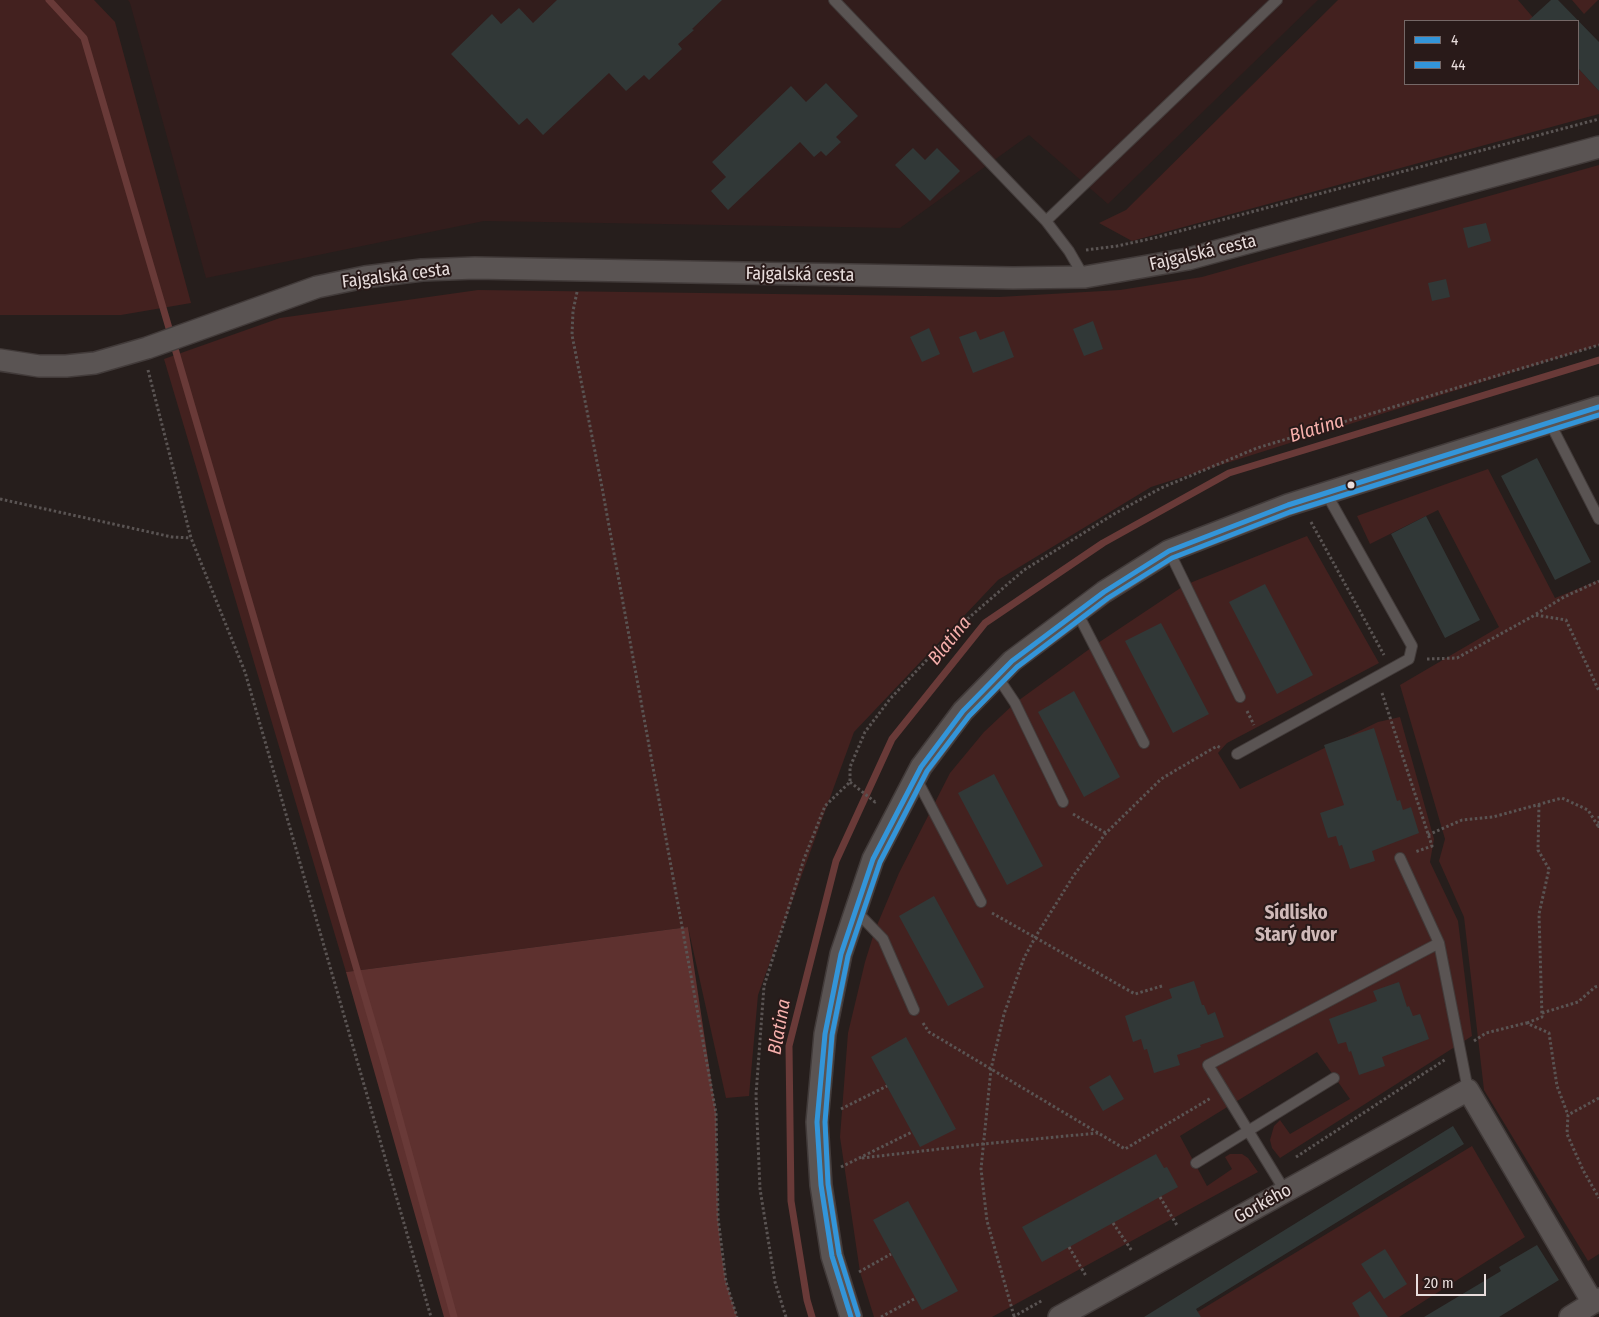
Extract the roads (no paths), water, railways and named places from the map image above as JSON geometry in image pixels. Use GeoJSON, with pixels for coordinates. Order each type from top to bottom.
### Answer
{"type":"FeatureCollection","features":[{"type":"Feature","properties":{"kind":"street","name":"Fajgalská cesta"},"geometry":{"type":"LineString","coordinates":[[0,360],[39,366],[94,363],[186,335],[317,287],[365,277],[422,270],[475,268],[580,272],[1085,278],[1188,259],[1599,148]]}},
{"type":"Feature","properties":{"kind":"street"},"geometry":{"type":"LineString","coordinates":[[851,1317],[832,1256],[820,1185],[817,1122],[825,1034],[841,954],[873,859],[921,767],[963,711],[1012,661],[1104,592],[1169,551],[1326,493],[1599,407]]}},
{"type":"Feature","properties":{"kind":"street"},"geometry":{"type":"LineString","coordinates":[[1468,1090],[1596,1301],[1570,1317]]}},
{"type":"Feature","properties":{"kind":"street","name":"Gorkého"},"geometry":{"type":"LineString","coordinates":[[1059,1317],[1468,1090]]}},
{"type":"Feature","properties":{"kind":"lane"},"geometry":{"type":"LineString","coordinates":[[834,0],[1046,221],[1069,251],[1085,278]]}},
{"type":"Feature","properties":{"kind":"lane"},"geometry":{"type":"LineString","coordinates":[[1046,221],[1277,0]]}},
{"type":"Feature","properties":{"kind":"lane"},"geometry":{"type":"LineString","coordinates":[[1550,423],[1599,519]]}},
{"type":"Feature","properties":{"kind":"lane"},"geometry":{"type":"LineString","coordinates":[[1237,754],[1409,659],[1412,646],[1326,493]]}},
{"type":"Feature","properties":{"kind":"lane"},"geometry":{"type":"LineString","coordinates":[[1169,551],[1240,697]]}},
{"type":"Feature","properties":{"kind":"lane"},"geometry":{"type":"LineString","coordinates":[[1077,612],[1144,743]]}},
{"type":"Feature","properties":{"kind":"lane"},"geometry":{"type":"LineString","coordinates":[[998,676],[1015,703],[1063,802]]}},
{"type":"Feature","properties":{"kind":"lane"},"geometry":{"type":"LineString","coordinates":[[915,777],[981,902]]}},
{"type":"Feature","properties":{"kind":"lane"},"geometry":{"type":"LineString","coordinates":[[1400,858],[1439,943],[1468,1090]]}},
{"type":"Feature","properties":{"kind":"lane"},"geometry":{"type":"LineString","coordinates":[[856,910],[883,939],[914,1010]]}},
{"type":"Feature","properties":{"kind":"lane"},"geometry":{"type":"LineString","coordinates":[[1285,1191],[1208,1065],[1439,943]]}},
{"type":"Feature","properties":{"kind":"lane"},"geometry":{"type":"LineString","coordinates":[[1196,1163],[1334,1078]]}},
{"type":"Feature","properties":{"kind":"waterway"},"geometry":{"type":"LineString","coordinates":[[49,0],[84,38],[384,1062],[454,1317]]}},
{"type":"Feature","properties":{"kind":"waterway","name":"Blatina"},"geometry":{"type":"LineString","coordinates":[[812,1317],[807,1300],[791,1201],[789,1046],[836,861],[892,739],[985,623],[1103,543],[1229,473],[1599,360]]}},
{"type":"Feature","properties":{"kind":"district","name":"Sídlisko Starý dvor"},"geometry":{"type":"Point","coordinates":[1296,925]}}]}
